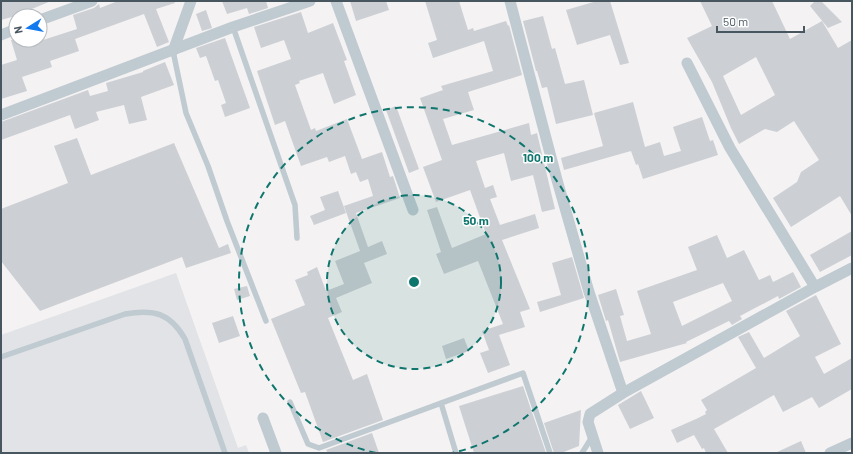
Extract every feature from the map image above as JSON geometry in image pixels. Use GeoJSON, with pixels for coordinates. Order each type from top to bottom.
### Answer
{"type":"FeatureCollection","features":[{"type":"Feature","properties":{"kind":"street"},"geometry":{"type":"LineString","coordinates":[[48,17],[92,1]]}},
{"type":"Feature","properties":{"kind":"street"},"geometry":{"type":"LineString","coordinates":[[173,51],[191,1]]}},
{"type":"Feature","properties":{"kind":"street"},"geometry":{"type":"LineString","coordinates":[[1,115],[233,27],[310,1]]}},
{"type":"Feature","properties":{"kind":"street"},"geometry":{"type":"LineString","coordinates":[[336,1],[413,210]]}},
{"type":"Feature","properties":{"kind":"street"},"geometry":{"type":"LineString","coordinates":[[510,1],[557,180],[589,292],[623,393]]}},
{"type":"Feature","properties":{"kind":"street"},"geometry":{"type":"LineString","coordinates":[[687,63],[730,148],[815,287]]}},
{"type":"Feature","properties":{"kind":"street"},"geometry":{"type":"LineString","coordinates":[[598,453],[588,422],[590,414],[623,393],[852,268]]}},
{"type":"Feature","properties":{"kind":"street"},"geometry":{"type":"LineString","coordinates":[[263,418],[276,453]]}},
{"type":"Feature","properties":{"kind":"street"},"geometry":{"type":"LineString","coordinates":[[830,453],[852,443]]}},
{"type":"Feature","properties":{"kind":"lane"},"geometry":{"type":"LineString","coordinates":[[233,27],[295,205],[298,238]]}},
{"type":"Feature","properties":{"kind":"lane"},"geometry":{"type":"LineString","coordinates":[[173,51],[186,113],[208,166],[266,322]]}},
{"type":"Feature","properties":{"kind":"lane"},"geometry":{"type":"LineString","coordinates":[[1,357],[126,314],[143,312],[158,313],[168,318],[176,325],[185,339],[225,453]]}},
{"type":"Feature","properties":{"kind":"lane"},"geometry":{"type":"LineString","coordinates":[[290,402],[308,444],[319,448],[523,373],[550,453]]}},
{"type":"Feature","properties":{"kind":"lane"},"geometry":{"type":"LineString","coordinates":[[441,403],[456,453]]}},
{"type":"Feature","properties":{"kind":"lane"},"geometry":{"type":"LineString","coordinates":[[582,453],[593,436]]}},
{"type":"Feature","properties":{"kind":"shaded area"},"geometry":{"type":"Polygon","coordinates":[[[176,273],[238,448],[246,445],[249,453],[1,453],[1,335],[176,273]]]}},
{"type":"Feature","properties":{"kind":"building"},"geometry":{"type":"Polygon","coordinates":[[[1,1],[51,1],[34,8],[8,8],[8,18],[1,20],[1,1]]]}},
{"type":"Feature","properties":{"kind":"building"},"geometry":{"type":"Polygon","coordinates":[[[118,1],[174,1],[175,3],[156,9],[169,42],[157,47],[144,14],[75,39],[79,51],[50,61],[52,67],[22,77],[27,91],[1,99],[1,65],[17,60],[13,48],[48,48],[48,38],[77,29],[73,15],[94,8],[99,4],[100,8],[118,1]]]}},
{"type":"Feature","properties":{"kind":"building"},"geometry":{"type":"Polygon","coordinates":[[[222,1],[266,1],[268,8],[249,14],[247,8],[227,14],[222,1]]]}},
{"type":"Feature","properties":{"kind":"building"},"geometry":{"type":"Polygon","coordinates":[[[350,1],[386,1],[389,10],[356,21],[350,1]]]}},
{"type":"Feature","properties":{"kind":"building"},"geometry":{"type":"Polygon","coordinates":[[[425,1],[459,1],[468,30],[473,28],[474,31],[506,21],[508,26],[509,25],[522,75],[468,92],[474,110],[443,119],[452,145],[529,123],[531,135],[537,133],[555,209],[542,212],[533,175],[511,181],[504,153],[476,161],[485,188],[493,185],[497,197],[490,199],[500,225],[535,214],[539,228],[502,240],[530,309],[520,312],[525,327],[499,335],[510,365],[488,373],[480,353],[489,350],[482,331],[503,324],[478,261],[444,274],[436,254],[441,252],[427,210],[437,207],[452,248],[486,234],[470,190],[436,202],[423,167],[442,160],[420,98],[443,90],[441,86],[493,71],[484,41],[433,58],[428,43],[437,40],[425,1]]]}},
{"type":"Feature","properties":{"kind":"building"},"geometry":{"type":"Polygon","coordinates":[[[597,1],[610,1],[629,63],[620,65],[610,35],[577,45],[566,10],[597,1]]]}},
{"type":"Feature","properties":{"kind":"building"},"geometry":{"type":"Polygon","coordinates":[[[700,1],[772,1],[790,39],[822,21],[838,48],[852,40],[852,216],[840,196],[791,227],[773,198],[797,182],[801,172],[819,160],[794,121],[777,132],[765,129],[739,144],[712,82],[687,38],[712,26],[700,1]],[[756,57],[723,76],[741,115],[775,95],[756,57]]]}},
{"type":"Feature","properties":{"kind":"building"},"geometry":{"type":"Polygon","coordinates":[[[815,1],[821,1],[842,22],[828,28],[810,6],[815,1]]]}},
{"type":"Feature","properties":{"kind":"building"},"geometry":{"type":"Polygon","coordinates":[[[206,10],[212,28],[202,31],[196,14],[206,10]]]}},
{"type":"Feature","properties":{"kind":"building"},"geometry":{"type":"Polygon","coordinates":[[[301,12],[308,33],[333,23],[347,60],[344,61],[356,95],[334,104],[323,73],[299,81],[300,83],[295,85],[311,130],[315,128],[316,131],[347,119],[362,159],[382,152],[390,177],[393,176],[400,198],[356,213],[368,247],[382,241],[387,254],[364,263],[372,283],[336,298],[342,312],[328,318],[353,380],[367,374],[383,420],[323,442],[305,392],[301,393],[271,319],[305,305],[295,280],[308,275],[307,272],[317,267],[326,291],[344,284],[335,261],[360,251],[344,206],[373,196],[368,179],[360,182],[356,172],[351,174],[345,156],[329,162],[327,157],[301,166],[285,121],[275,125],[257,71],[291,59],[284,40],[261,48],[254,27],[301,12]]]}},
{"type":"Feature","properties":{"kind":"building"},"geometry":{"type":"Polygon","coordinates":[[[543,16],[552,49],[555,48],[565,84],[584,80],[593,115],[556,124],[547,87],[542,88],[536,71],[523,21],[543,16]]]}},
{"type":"Feature","properties":{"kind":"building"},"geometry":{"type":"Polygon","coordinates":[[[225,38],[250,108],[225,117],[221,105],[226,103],[218,80],[215,81],[206,56],[200,58],[196,48],[225,38]]]}},
{"type":"Feature","properties":{"kind":"building"},"geometry":{"type":"Polygon","coordinates":[[[165,62],[174,85],[141,97],[147,120],[129,124],[124,105],[96,112],[99,120],[75,129],[70,115],[1,140],[1,122],[88,90],[90,96],[108,91],[106,83],[143,72],[165,62]]]}},
{"type":"Feature","properties":{"kind":"building"},"geometry":{"type":"Polygon","coordinates":[[[633,102],[645,147],[660,142],[664,156],[681,151],[673,127],[702,117],[710,141],[713,140],[718,155],[643,179],[638,164],[636,165],[631,151],[564,170],[561,158],[603,146],[594,113],[633,102]]]}},
{"type":"Feature","properties":{"kind":"building"},"geometry":{"type":"Polygon","coordinates":[[[396,106],[419,169],[409,173],[386,110],[396,106]]]}},
{"type":"Feature","properties":{"kind":"building"},"geometry":{"type":"Polygon","coordinates":[[[77,138],[91,175],[174,143],[219,248],[228,244],[231,253],[186,268],[182,257],[40,311],[1,261],[1,209],[68,183],[54,146],[77,138]]]}},
{"type":"Feature","properties":{"kind":"building"},"geometry":{"type":"Polygon","coordinates":[[[338,191],[346,213],[314,225],[310,216],[325,210],[320,197],[338,191]]]}},
{"type":"Feature","properties":{"kind":"building"},"geometry":{"type":"Polygon","coordinates":[[[852,231],[852,255],[820,272],[810,255],[852,231]]]}},
{"type":"Feature","properties":{"kind":"building"},"geometry":{"type":"Polygon","coordinates":[[[717,235],[727,258],[744,250],[759,280],[770,275],[773,282],[793,272],[801,287],[779,299],[778,296],[740,316],[742,319],[732,325],[729,321],[686,342],[687,343],[620,362],[608,320],[606,321],[598,295],[616,289],[624,315],[620,316],[627,341],[651,334],[637,291],[697,270],[688,247],[717,235]],[[723,283],[673,302],[682,326],[732,301],[723,283]]]}},
{"type":"Feature","properties":{"kind":"building"},"geometry":{"type":"Polygon","coordinates":[[[572,257],[584,298],[540,312],[537,302],[561,295],[552,263],[572,257]]]}},
{"type":"Feature","properties":{"kind":"building"},"geometry":{"type":"Polygon","coordinates":[[[247,286],[250,296],[237,300],[234,289],[247,286]]]}},
{"type":"Feature","properties":{"kind":"building"},"geometry":{"type":"Polygon","coordinates":[[[816,295],[841,344],[815,357],[824,374],[852,358],[852,389],[819,408],[812,397],[783,412],[774,395],[714,429],[728,453],[706,453],[694,435],[677,443],[671,430],[706,414],[705,412],[707,410],[701,400],[756,368],[738,337],[749,332],[764,358],[800,336],[786,311],[816,295]]]}},
{"type":"Feature","properties":{"kind":"building"},"geometry":{"type":"Polygon","coordinates":[[[233,316],[240,336],[219,343],[212,323],[233,316]]]}},
{"type":"Feature","properties":{"kind":"building"},"geometry":{"type":"Polygon","coordinates":[[[464,338],[469,351],[446,359],[442,346],[464,338]]]}},
{"type":"Feature","properties":{"kind":"building"},"geometry":{"type":"Polygon","coordinates":[[[523,386],[546,453],[474,453],[459,406],[523,386]]]}},
{"type":"Feature","properties":{"kind":"building"},"geometry":{"type":"Polygon","coordinates":[[[641,391],[654,418],[630,429],[618,405],[641,391]]]}},
{"type":"Feature","properties":{"kind":"building"},"geometry":{"type":"Polygon","coordinates":[[[581,410],[579,446],[561,453],[554,453],[544,423],[581,410]]]}},
{"type":"Feature","properties":{"kind":"building"},"geometry":{"type":"Polygon","coordinates":[[[372,433],[379,453],[328,453],[326,450],[372,433]]]}},
{"type":"Feature","properties":{"kind":"building"},"geometry":{"type":"Polygon","coordinates":[[[801,441],[806,453],[775,453],[801,441]]]}}]}
